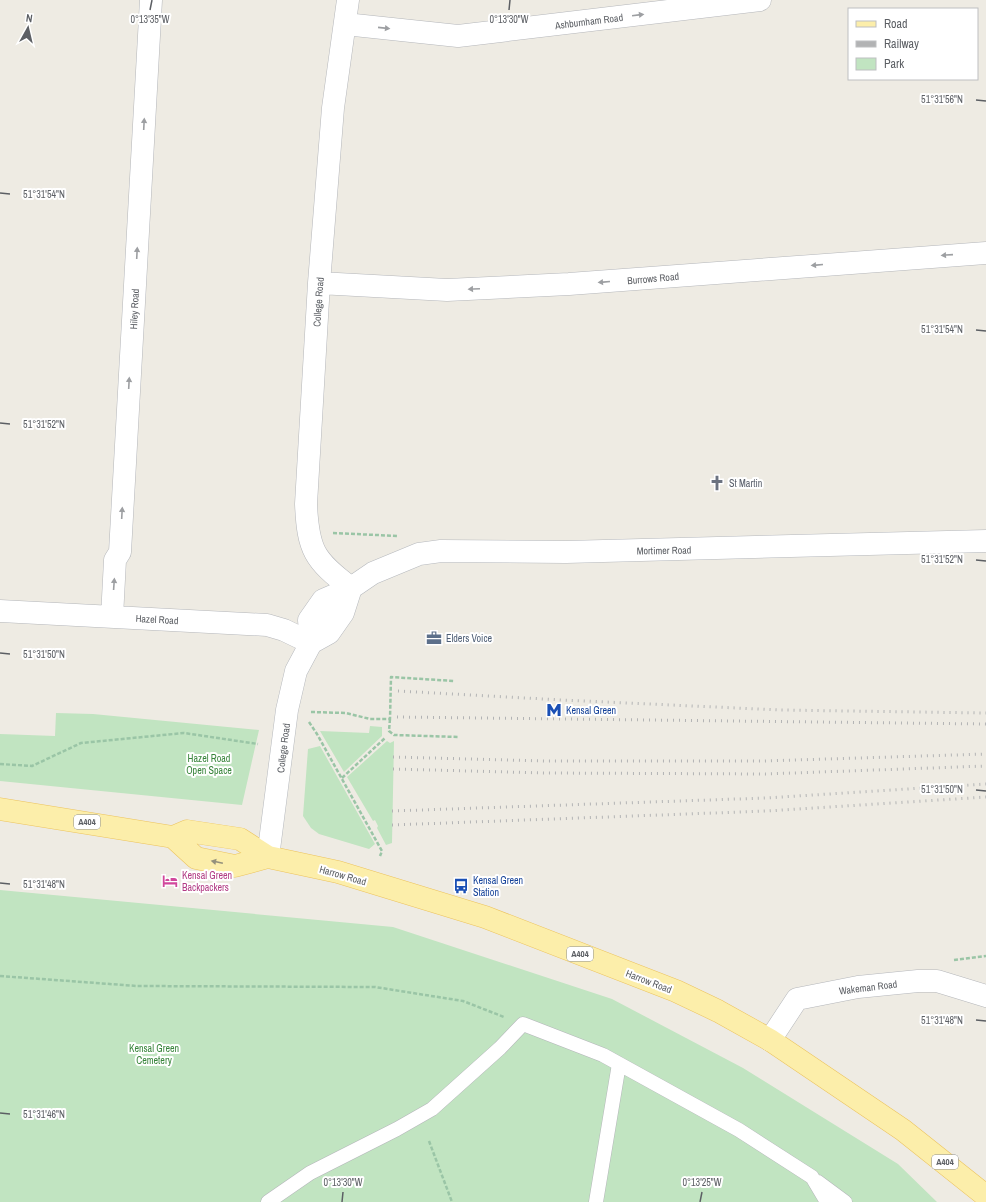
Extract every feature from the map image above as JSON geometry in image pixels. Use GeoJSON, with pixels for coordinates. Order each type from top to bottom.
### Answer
{"type":"FeatureCollection","features":[{"type":"Feature","properties":{"kind":"main road","name":"Harrow Road"},"geometry":{"type":"LineString","coordinates":[[0,809],[173,837],[196,858],[235,866],[268,857],[338,872],[485,917],[676,991],[718,1011],[770,1040],[898,1126],[986,1196]]}},
{"type":"Feature","properties":{"kind":"street","name":"Hiley Road"},"geometry":{"type":"LineString","coordinates":[[112,617],[115,560],[120,552],[151,0]]}},
{"type":"Feature","properties":{"kind":"street","name":"College Road"},"geometry":{"type":"LineString","coordinates":[[348,0],[333,108],[319,283],[307,465],[307,530],[315,555],[351,588]]}},
{"type":"Feature","properties":{"kind":"street","name":"Ashburnham Road"},"geometry":{"type":"LineString","coordinates":[[345,24],[458,36],[760,0]]}},
{"type":"Feature","properties":{"kind":"street","name":"Burrows Road"},"geometry":{"type":"LineString","coordinates":[[319,283],[447,290],[569,284],[986,253]]}},
{"type":"Feature","properties":{"kind":"street","name":"Mortimer Road"},"geometry":{"type":"LineString","coordinates":[[351,588],[373,573],[416,555],[441,551],[574,552],[986,541]]}},
{"type":"Feature","properties":{"kind":"street"},"geometry":{"type":"LineString","coordinates":[[311,643],[309,620],[323,600],[351,588]]}},
{"type":"Feature","properties":{"kind":"street","name":"Hazel Road"},"geometry":{"type":"LineString","coordinates":[[0,611],[274,626],[311,643]]}},
{"type":"Feature","properties":{"kind":"street","name":"College Road"},"geometry":{"type":"LineString","coordinates":[[268,857],[287,710],[296,671],[311,643]]}},
{"type":"Feature","properties":{"kind":"street","name":"Wakeman Road"},"geometry":{"type":"LineString","coordinates":[[770,1040],[797,999],[816,994],[858,987],[937,981],[986,996]]}},
{"type":"Feature","properties":{"kind":"lane"},"geometry":{"type":"LineString","coordinates":[[268,1202],[310,1173],[397,1129],[432,1109],[500,1048],[523,1024],[603,1055],[739,1130],[812,1177],[845,1202]]}},
{"type":"Feature","properties":{"kind":"lane"},"geometry":{"type":"LineString","coordinates":[[596,1202],[619,1064]]}},
{"type":"Feature","properties":{"kind":"lane"},"geometry":{"type":"LineString","coordinates":[[812,1177],[827,1202]]}},
{"type":"Feature","properties":{"kind":"path"},"geometry":{"type":"LineString","coordinates":[[307,530],[405,536]]}},
{"type":"Feature","properties":{"kind":"path"},"geometry":{"type":"LineString","coordinates":[[455,681],[391,677],[389,731],[394,735],[459,737]]}},
{"type":"Feature","properties":{"kind":"path"},"geometry":{"type":"LineString","coordinates":[[308,712],[346,713],[370,719],[390,719]]}},
{"type":"Feature","properties":{"kind":"path"},"geometry":{"type":"LineString","coordinates":[[308,720],[382,851],[380,856]]}},
{"type":"Feature","properties":{"kind":"path"},"geometry":{"type":"LineString","coordinates":[[0,764],[32,766],[81,743],[184,733],[263,744]]}},
{"type":"Feature","properties":{"kind":"path"},"geometry":{"type":"LineString","coordinates":[[342,778],[385,738]]}},
{"type":"Feature","properties":{"kind":"path"},"geometry":{"type":"LineString","coordinates":[[0,976],[137,986],[375,987],[463,1001],[523,1024]]}},
{"type":"Feature","properties":{"kind":"path"},"geometry":{"type":"LineString","coordinates":[[429,1142],[452,1202]]}},
{"type":"Feature","properties":{"kind":"green space","name":"Hazel Road Open Space"},"geometry":{"type":"Polygon","coordinates":[[[56,713],[93,714],[259,730],[242,805],[0,781],[0,734],[55,736],[56,713]]]}},
{"type":"Feature","properties":{"kind":"green space"},"geometry":{"type":"Polygon","coordinates":[[[370,726],[382,727],[382,736],[344,772],[320,731],[369,733],[370,726]]]}},
{"type":"Feature","properties":{"kind":"green space"},"geometry":{"type":"Polygon","coordinates":[[[387,741],[390,743],[394,741],[392,843],[386,845],[377,828],[378,826],[375,820],[373,821],[347,777],[387,741]]]}},
{"type":"Feature","properties":{"kind":"green space"},"geometry":{"type":"Polygon","coordinates":[[[320,746],[375,844],[369,849],[319,834],[311,828],[303,816],[308,749],[320,746]]]}},
{"type":"Feature","properties":{"kind":"green space","name":"Kensal Green Cemetery"},"geometry":{"type":"Polygon","coordinates":[[[0,890],[393,927],[612,999],[743,1068],[898,1164],[937,1202],[0,1202],[0,890]]]}},
{"type":"Feature","properties":{"kind":"railway"},"geometry":{"type":"LineString","coordinates":[[398,691],[780,710],[986,713]]}},
{"type":"Feature","properties":{"kind":"railway"},"geometry":{"type":"LineString","coordinates":[[397,717],[986,724]]}},
{"type":"Feature","properties":{"kind":"railway"},"geometry":{"type":"LineString","coordinates":[[393,757],[546,761],[764,761],[986,754]]}},
{"type":"Feature","properties":{"kind":"railway"},"geometry":{"type":"LineString","coordinates":[[393,769],[546,773],[765,774],[986,766]]}},
{"type":"Feature","properties":{"kind":"railway"},"geometry":{"type":"LineString","coordinates":[[392,811],[766,798],[986,784]]}},
{"type":"Feature","properties":{"kind":"railway"},"geometry":{"type":"LineString","coordinates":[[392,825],[767,811],[986,797]]}},
{"type":"Feature","properties":{"kind":"place","name":"St Martin"},"geometry":{"type":"Point","coordinates":[717,483]}},
{"type":"Feature","properties":{"kind":"place","name":"Elders Voice"},"geometry":{"type":"Point","coordinates":[434,638]}},
{"type":"Feature","properties":{"kind":"place","name":"Kensal Green"},"geometry":{"type":"Point","coordinates":[554,710]}},
{"type":"Feature","properties":{"kind":"place","name":"Kensal Green Backpackers"},"geometry":{"type":"Point","coordinates":[170,881]}},
{"type":"Feature","properties":{"kind":"place","name":"Kensal Green Station"},"geometry":{"type":"Point","coordinates":[461,886]}}]}
